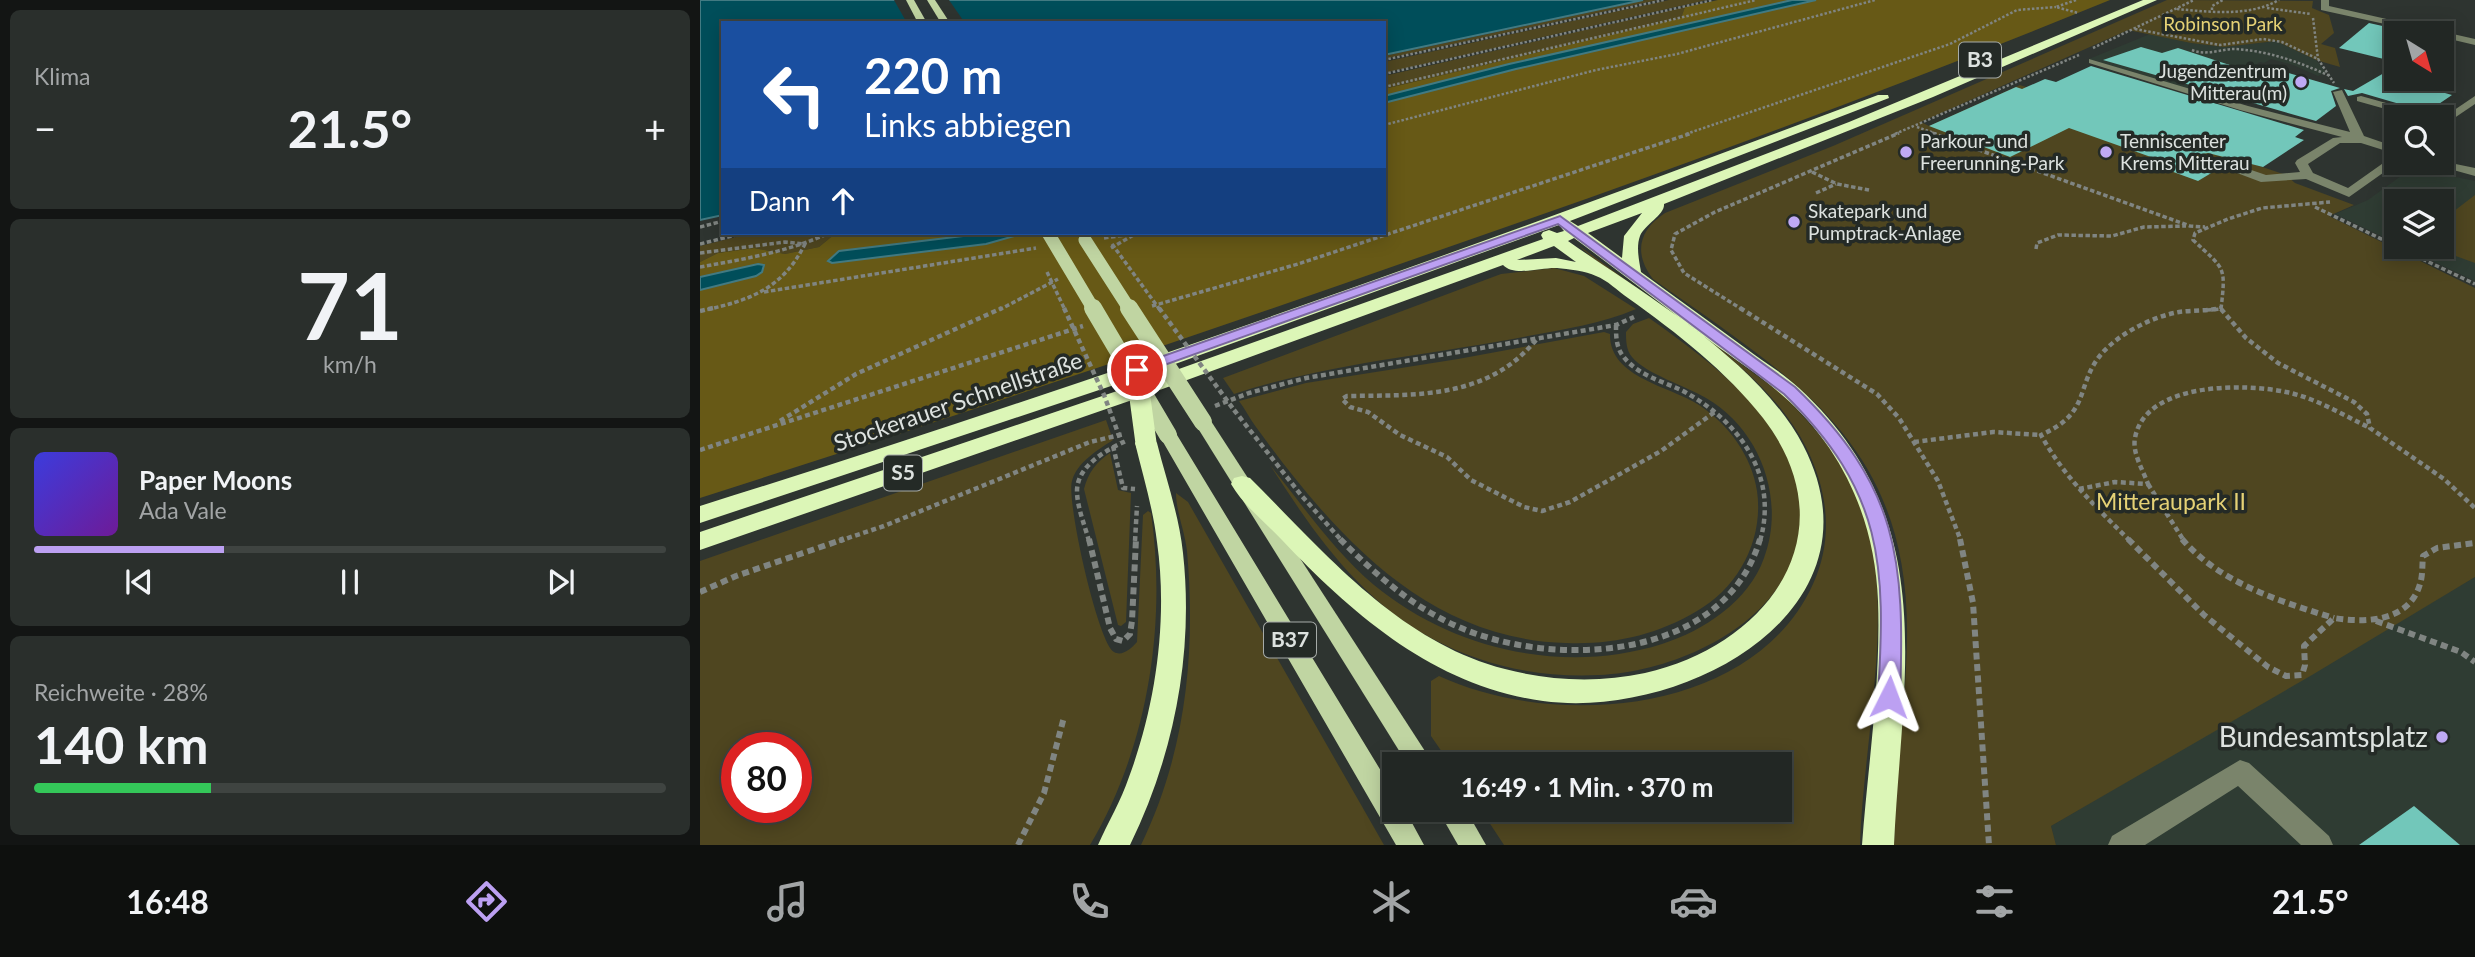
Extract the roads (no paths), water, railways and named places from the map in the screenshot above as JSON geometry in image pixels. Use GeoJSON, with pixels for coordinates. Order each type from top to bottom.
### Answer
{"type":"FeatureCollection","features":[{"type":"Feature","properties":{"kind":"highway","name":"B3"},"geometry":{"type":"LineString","coordinates":[[1239,345],[1539,227],[1924,83],[2125,0]]}},
{"type":"Feature","properties":{"kind":"highway","name":"B3"},"geometry":{"type":"LineString","coordinates":[[1239,345],[1473,271],[1668,198],[1910,103],[2152,0]]}},
{"type":"Feature","properties":{"kind":"highway"},"geometry":{"type":"LineString","coordinates":[[1633,274],[1629,252],[1630,237],[1642,221],[1668,198]]}},
{"type":"Feature","properties":{"kind":"highway"},"geometry":{"type":"LineString","coordinates":[[1560,220],[1789,390],[1819,419],[1848,457],[1866,490],[1882,531],[1890,578],[1892,635],[1878,845]]}},
{"type":"Feature","properties":{"kind":"highway"},"geometry":{"type":"LineString","coordinates":[[1242,484],[1382,622],[1420,646],[1461,667],[1489,677],[1526,686],[1562,690],[1601,690],[1647,684],[1695,669],[1733,649],[1768,622],[1791,594],[1808,558],[1813,524],[1804,474],[1779,424],[1731,371],[1705,348],[1539,227]]}},
{"type":"Feature","properties":{"kind":"highway"},"geometry":{"type":"LineString","coordinates":[[1473,271],[1539,262],[1599,271]]}},
{"type":"Feature","properties":{"kind":"highway","name":"Stockerauer Schnellstraße"},"geometry":{"type":"LineString","coordinates":[[700,515],[1239,345]]}},
{"type":"Feature","properties":{"kind":"highway","name":"S5"},"geometry":{"type":"LineString","coordinates":[[700,541],[960,454],[1239,345]]}},
{"type":"Feature","properties":{"kind":"highway"},"geometry":{"type":"LineString","coordinates":[[1114,845],[1138,793],[1158,729],[1170,660],[1173,607],[1171,552],[1134,441],[1138,383]]}},
{"type":"Feature","properties":{"kind":"main road"},"geometry":{"type":"LineString","coordinates":[[910,0],[922,21]]}},
{"type":"Feature","properties":{"kind":"main road"},"geometry":{"type":"LineString","coordinates":[[931,0],[945,21]]}},
{"type":"Feature","properties":{"kind":"main road","name":"B37"},"geometry":{"type":"LineString","coordinates":[[1088,237],[1205,416],[1242,484],[1414,752]]}},
{"type":"Feature","properties":{"kind":"main road","name":"B37"},"geometry":{"type":"LineString","coordinates":[[1051,242],[1138,383],[1411,845]]}},
{"type":"Feature","properties":{"kind":"main road"},"geometry":{"type":"LineString","coordinates":[[1459,822],[1473,845]]}},
{"type":"Feature","properties":{"kind":"street"},"geometry":{"type":"LineString","coordinates":[[2326,5],[2389,21]]}},
{"type":"Feature","properties":{"kind":"street"},"geometry":{"type":"LineString","coordinates":[[2454,37],[2475,42]]}},
{"type":"Feature","properties":{"kind":"street"},"geometry":{"type":"LineString","coordinates":[[2093,61],[2244,108],[2334,130],[2384,147]]}},
{"type":"Feature","properties":{"kind":"street"},"geometry":{"type":"LineString","coordinates":[[2338,92],[2360,140]]}},
{"type":"Feature","properties":{"kind":"street"},"geometry":{"type":"LineString","coordinates":[[2361,99],[2384,105]]}},
{"type":"Feature","properties":{"kind":"street"},"geometry":{"type":"LineString","coordinates":[[2454,114],[2475,99]]}},
{"type":"Feature","properties":{"kind":"street"},"geometry":{"type":"LineString","coordinates":[[2308,176],[2301,163],[2337,140],[2360,140]]}},
{"type":"Feature","properties":{"kind":"street"},"geometry":{"type":"LineString","coordinates":[[2203,158],[2265,179],[2308,176],[2349,193],[2384,168]]}},
{"type":"Feature","properties":{"kind":"street"},"geometry":{"type":"LineString","coordinates":[[2454,167],[2475,172]]}},
{"type":"Feature","properties":{"kind":"street"},"geometry":{"type":"LineString","coordinates":[[2121,845],[2240,771],[2320,845]]}},
{"type":"Feature","properties":{"kind":"water"},"geometry":{"type":"Polygon","coordinates":[[[700,0],[1643,0],[1386,55],[1386,21],[721,21],[721,215],[700,220],[700,0]]]}},
{"type":"Feature","properties":{"kind":"water"},"geometry":{"type":"Polygon","coordinates":[[[1792,0],[1816,0],[1516,69],[1386,102],[1386,95],[1509,64],[1792,0]]]}},
{"type":"Feature","properties":{"kind":"water"},"geometry":{"type":"Polygon","coordinates":[[[971,235],[1018,235],[986,244],[832,263],[828,261],[839,251],[971,235]]]}},
{"type":"Feature","properties":{"kind":"water"},"geometry":{"type":"Polygon","coordinates":[[[764,265],[762,272],[756,276],[700,290],[700,277],[764,265]]]}},
{"type":"Feature","properties":{"kind":"place","name":"Jugendzentrum Mitterau(m)"},"geometry":{"type":"Point","coordinates":[2301,82]}},
{"type":"Feature","properties":{"kind":"place","name":"Parkour- und Freerunning-Park"},"geometry":{"type":"Point","coordinates":[1906,152]}},
{"type":"Feature","properties":{"kind":"place","name":"Tenniscenter Krems Mitterau"},"geometry":{"type":"Point","coordinates":[2106,152]}},
{"type":"Feature","properties":{"kind":"place","name":"Skatepark und Pumptrack-Anlage"},"geometry":{"type":"Point","coordinates":[1794,222]}},
{"type":"Feature","properties":{"kind":"place","name":"Bundesamtsplatz"},"geometry":{"type":"Point","coordinates":[2442,737]}},
{"type":"Feature","properties":{"kind":"park label","name":"Robinson Park"},"geometry":{"type":"Point","coordinates":[2223,24]}},
{"type":"Feature","properties":{"kind":"park label","name":"Mitteraupark II"},"geometry":{"type":"Point","coordinates":[2171,502]}}]}
